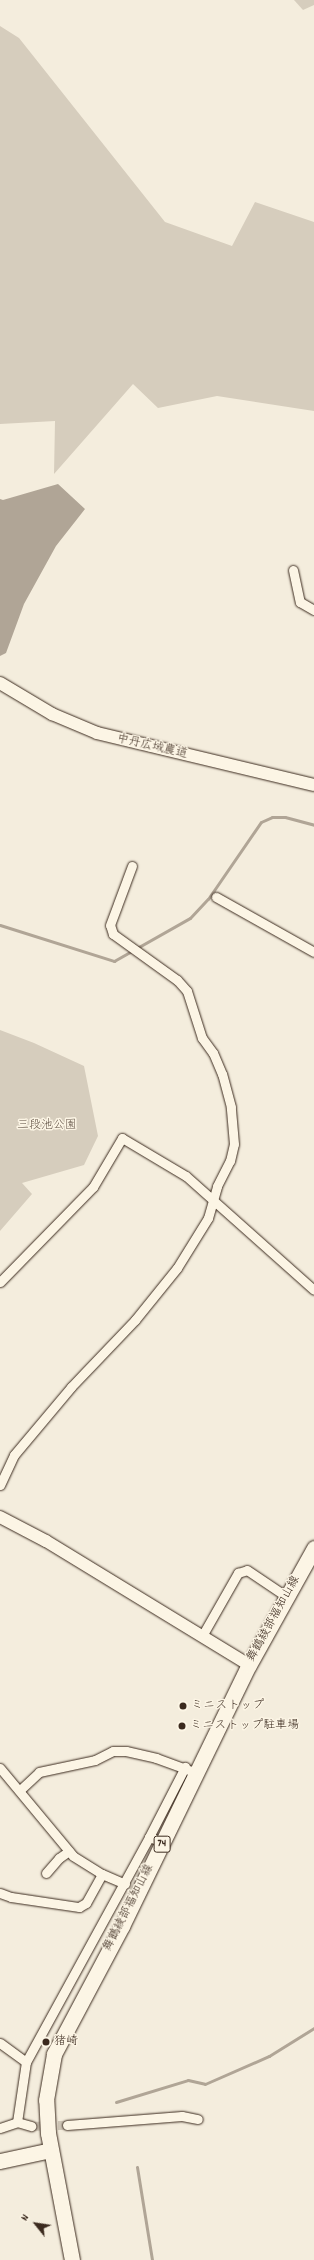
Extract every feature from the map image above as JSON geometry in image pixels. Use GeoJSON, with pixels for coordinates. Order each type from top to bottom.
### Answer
{"type":"FeatureCollection","features":[{"type":"Feature","properties":{"kind":"main road","name":"舞鶴綾部福知山線"},"geometry":{"type":"LineString","coordinates":[[72,2260],[51,2150],[46,2100],[54,2054],[163,1842],[191,1770],[314,1548]]}},
{"type":"Feature","properties":{"kind":"main road"},"geometry":{"type":"LineString","coordinates":[[0,2161],[51,2150]]}},
{"type":"Feature","properties":{"kind":"street"},"geometry":{"type":"LineString","coordinates":[[293,570],[300,602],[314,610]]}},
{"type":"Feature","properties":{"kind":"street","name":"中丹広域農道"},"geometry":{"type":"LineString","coordinates":[[0,683],[52,714],[97,733],[314,785]]}},
{"type":"Feature","properties":{"kind":"street"},"geometry":{"type":"LineString","coordinates":[[0,1486],[14,1454],[71,1387],[135,1320],[177,1268],[200,1234],[217,1186],[230,1161],[234,1144],[231,1107],[222,1074],[213,1053],[202,1038],[187,991],[177,980],[113,934],[110,924],[132,866]]}},
{"type":"Feature","properties":{"kind":"street"},"geometry":{"type":"LineString","coordinates":[[216,897],[314,952]]}},
{"type":"Feature","properties":{"kind":"street"},"geometry":{"type":"LineString","coordinates":[[0,1282],[93,1187],[122,1138],[186,1176],[314,1290]]}},
{"type":"Feature","properties":{"kind":"street"},"geometry":{"type":"LineString","coordinates":[[0,1517],[53,1545],[249,1665]]}},
{"type":"Feature","properties":{"kind":"street"},"geometry":{"type":"LineString","coordinates":[[202,1636],[238,1572],[247,1570],[287,1596]]}},
{"type":"Feature","properties":{"kind":"street"},"geometry":{"type":"LineString","coordinates":[[17,2122],[26,2062],[125,1884],[149,1837],[191,1770],[156,1758],[126,1751],[113,1751],[95,1760],[39,1772],[20,1790]]}},
{"type":"Feature","properties":{"kind":"street"},"geometry":{"type":"LineString","coordinates":[[0,1768],[20,1790],[69,1851],[102,1874],[125,1884]]}},
{"type":"Feature","properties":{"kind":"street"},"geometry":{"type":"LineString","coordinates":[[149,1837],[163,1842]]}},
{"type":"Feature","properties":{"kind":"street"},"geometry":{"type":"LineString","coordinates":[[46,1873],[59,1858],[69,1851]]}},
{"type":"Feature","properties":{"kind":"street"},"geometry":{"type":"LineString","coordinates":[[0,1893],[11,1897],[79,1907],[86,1903],[102,1874]]}},
{"type":"Feature","properties":{"kind":"street"},"geometry":{"type":"LineString","coordinates":[[0,2043],[26,2062]]}},
{"type":"Feature","properties":{"kind":"street"},"geometry":{"type":"LineString","coordinates":[[67,2125],[182,2116],[198,2119]]}},
{"type":"Feature","properties":{"kind":"street"},"geometry":{"type":"LineString","coordinates":[[0,2128],[17,2122],[31,2126]]}},
{"type":"Feature","properties":{"kind":"green space"},"geometry":{"type":"Polygon","coordinates":[[[294,0],[314,0],[314,5],[303,10],[294,0]]]}},
{"type":"Feature","properties":{"kind":"green space"},"geometry":{"type":"Polygon","coordinates":[[[0,26],[19,38],[165,222],[232,246],[255,202],[314,222],[314,411],[217,396],[158,408],[133,384],[54,474],[55,421],[0,424],[0,26]]]}},
{"type":"Feature","properties":{"kind":"green space","name":"三段池公園"},"geometry":{"type":"Polygon","coordinates":[[[0,1030],[34,1043],[84,1066],[98,1136],[84,1165],[22,1183],[32,1194],[0,1231],[0,1030]]]}},
{"type":"Feature","properties":{"kind":"shaded area"},"geometry":{"type":"Polygon","coordinates":[[[58,484],[85,509],[56,546],[24,604],[6,653],[0,656],[0,499],[3,500],[58,484]]]}},
{"type":"Feature","properties":{"kind":"waterway"},"geometry":{"type":"LineString","coordinates":[[0,925],[114,961],[190,918],[208,899],[261,822],[272,817],[285,817],[314,825]]}},
{"type":"Feature","properties":{"kind":"waterway"},"geometry":{"type":"LineString","coordinates":[[116,2102],[188,2080],[205,2084],[269,2056],[314,2028]]}},
{"type":"Feature","properties":{"kind":"waterway"},"geometry":{"type":"LineString","coordinates":[[137,2167],[152,2260]]}},
{"type":"Feature","properties":{"kind":"tunnel"},"geometry":{"type":"LineString","coordinates":[[31,2126],[67,2125]]}},
{"type":"Feature","properties":{"kind":"place","name":"ミニストップ"},"geometry":{"type":"Point","coordinates":[183,1706]}},
{"type":"Feature","properties":{"kind":"place","name":"ミニストップ駐車場"},"geometry":{"type":"Point","coordinates":[182,1726]}},
{"type":"Feature","properties":{"kind":"place","name":"猪崎"},"geometry":{"type":"Point","coordinates":[46,2042]}}]}
